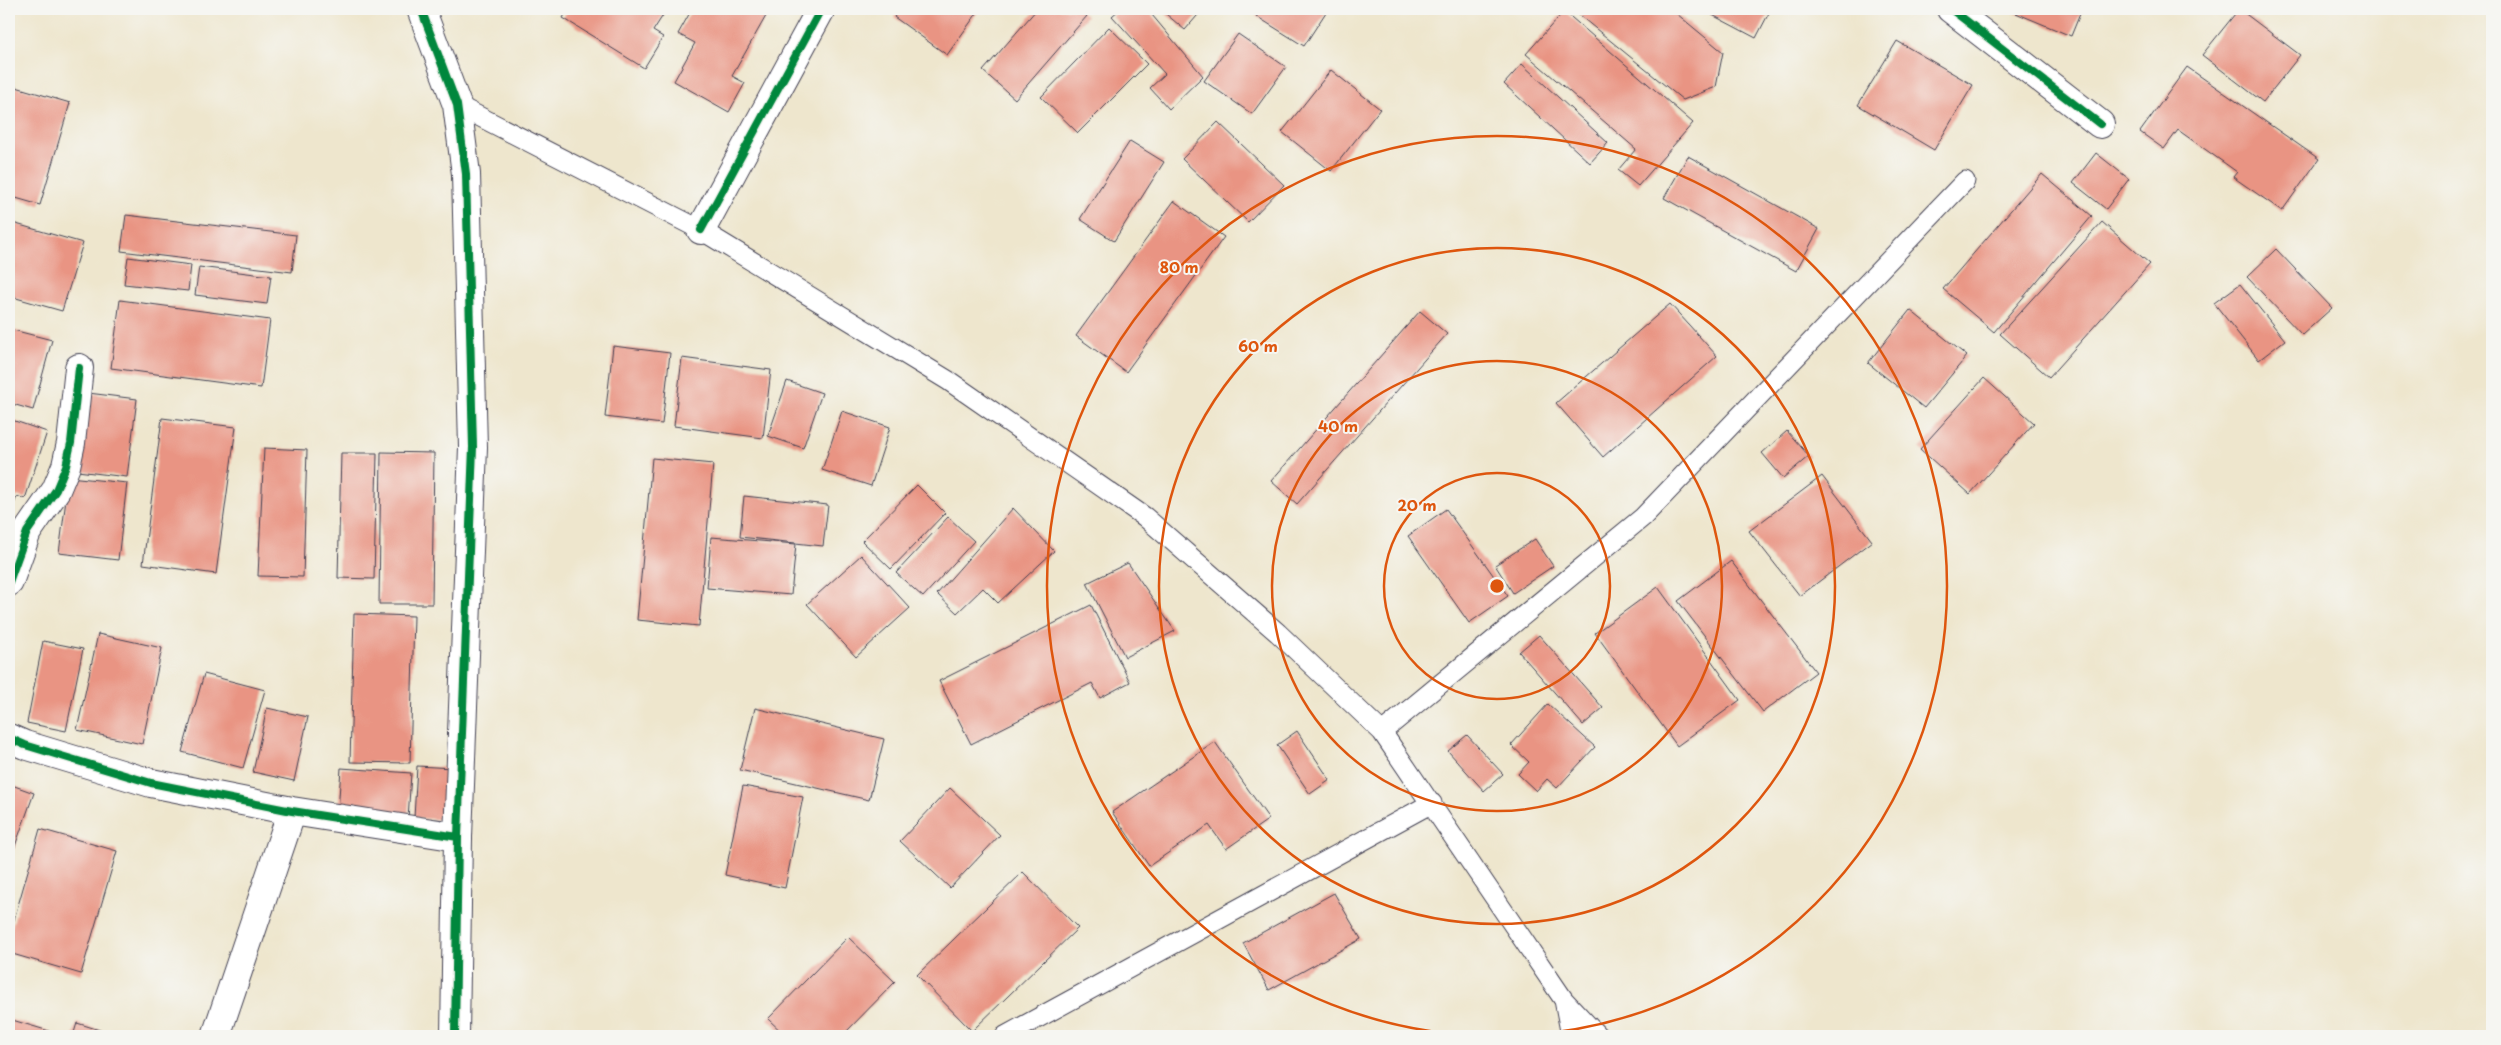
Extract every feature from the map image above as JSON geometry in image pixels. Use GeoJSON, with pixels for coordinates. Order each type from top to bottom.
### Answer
{"type":"FeatureCollection","features":[{"type":"Feature","properties":{"kind":"street"},"geometry":{"type":"LineString","coordinates":[[421,9],[457,105],[466,174],[473,447],[458,837],[455,1036]]}},
{"type":"Feature","properties":{"kind":"street"},"geometry":{"type":"LineString","coordinates":[[701,230],[821,9]]}},
{"type":"Feature","properties":{"kind":"street"},"geometry":{"type":"LineString","coordinates":[[1951,9],[2100,124]]}},
{"type":"Feature","properties":{"kind":"street"},"geometry":{"type":"LineString","coordinates":[[9,582],[27,532],[56,490],[66,466],[71,443],[79,368]]}},
{"type":"Feature","properties":{"kind":"street"},"geometry":{"type":"LineString","coordinates":[[9,738],[25,745],[151,783],[292,811],[458,837]]}},
{"type":"Feature","properties":{"kind":"street"},"geometry":{"type":"LineString","coordinates":[[216,1036],[292,811]]}},
{"type":"Feature","properties":{"kind":"lane"},"geometry":{"type":"LineString","coordinates":[[457,105],[701,230],[949,381],[1145,517],[1278,633],[1382,732],[1564,1000],[1598,1036]]}},
{"type":"Feature","properties":{"kind":"lane"},"geometry":{"type":"LineString","coordinates":[[1382,732],[1643,517],[1965,181]]}},
{"type":"Feature","properties":{"kind":"lane"},"geometry":{"type":"LineString","coordinates":[[1005,1036],[1432,803]]}},
{"type":"Feature","properties":{"kind":"lane"},"geometry":{"type":"LineString","coordinates":[[1564,1000],[1571,1036]]}},
{"type":"Feature","properties":{"kind":"building"},"geometry":{"type":"Polygon","coordinates":[[[568,9],[667,9],[653,31],[663,37],[644,68],[563,18],[568,9]]]}},
{"type":"Feature","properties":{"kind":"building"},"geometry":{"type":"Polygon","coordinates":[[[692,9],[770,9],[732,76],[745,83],[729,112],[674,81],[695,43],[678,34],[692,9]]]}},
{"type":"Feature","properties":{"kind":"building"},"geometry":{"type":"Polygon","coordinates":[[[900,9],[980,9],[947,55],[894,17],[900,9]]]}},
{"type":"Feature","properties":{"kind":"building"},"geometry":{"type":"Polygon","coordinates":[[[1037,9],[1079,9],[1087,16],[1015,99],[983,71],[1037,9]]]}},
{"type":"Feature","properties":{"kind":"building"},"geometry":{"type":"Polygon","coordinates":[[[1120,9],[1147,9],[1203,76],[1169,109],[1150,88],[1165,74],[1112,16],[1120,9]]]}},
{"type":"Feature","properties":{"kind":"building"},"geometry":{"type":"Polygon","coordinates":[[[1160,9],[1203,9],[1185,30],[1160,9]]]}},
{"type":"Feature","properties":{"kind":"building"},"geometry":{"type":"Polygon","coordinates":[[[1260,9],[1328,9],[1304,46],[1256,16],[1260,9]]]}},
{"type":"Feature","properties":{"kind":"building"},"geometry":{"type":"Polygon","coordinates":[[[1584,9],[1671,9],[1723,52],[1716,87],[1683,100],[1579,15],[1584,9]]]}},
{"type":"Feature","properties":{"kind":"building"},"geometry":{"type":"Polygon","coordinates":[[[1701,9],[1771,9],[1756,38],[1701,9]]]}},
{"type":"Feature","properties":{"kind":"building"},"geometry":{"type":"Polygon","coordinates":[[[2012,9],[2082,9],[2071,36],[2011,11],[2012,9]]]}},
{"type":"Feature","properties":{"kind":"building"},"geometry":{"type":"Polygon","coordinates":[[[2239,9],[2300,55],[2263,102],[2202,55],[2239,9]]]}},
{"type":"Feature","properties":{"kind":"building"},"geometry":{"type":"Polygon","coordinates":[[[1564,11],[1693,123],[1638,186],[1618,170],[1636,149],[1526,54],[1564,11]]]}},
{"type":"Feature","properties":{"kind":"building"},"geometry":{"type":"Polygon","coordinates":[[[1109,27],[1147,64],[1078,133],[1041,97],[1109,27]]]}},
{"type":"Feature","properties":{"kind":"building"},"geometry":{"type":"Polygon","coordinates":[[[1238,34],[1286,67],[1252,114],[1204,81],[1238,34]]]}},
{"type":"Feature","properties":{"kind":"building"},"geometry":{"type":"Polygon","coordinates":[[[1897,41],[1973,85],[1934,150],[1858,105],[1897,41]]]}},
{"type":"Feature","properties":{"kind":"building"},"geometry":{"type":"Polygon","coordinates":[[[1522,64],[1608,143],[1590,163],[1504,84],[1522,64]]]}},
{"type":"Feature","properties":{"kind":"building"},"geometry":{"type":"Polygon","coordinates":[[[2187,67],[2319,159],[2282,211],[2233,177],[2237,172],[2178,130],[2164,149],[2140,132],[2187,67]]]}},
{"type":"Feature","properties":{"kind":"building"},"geometry":{"type":"Polygon","coordinates":[[[1331,70],[1380,109],[1331,171],[1282,132],[1331,70]]]}},
{"type":"Feature","properties":{"kind":"building"},"geometry":{"type":"Polygon","coordinates":[[[16,87],[70,103],[40,205],[9,196],[9,111],[16,87]]]}},
{"type":"Feature","properties":{"kind":"building"},"geometry":{"type":"Polygon","coordinates":[[[1218,122],[1284,185],[1248,222],[1182,159],[1218,122]]]}},
{"type":"Feature","properties":{"kind":"building"},"geometry":{"type":"Polygon","coordinates":[[[1130,141],[1164,162],[1114,241],[1080,219],[1130,141]]]}},
{"type":"Feature","properties":{"kind":"building"},"geometry":{"type":"Polygon","coordinates":[[[2096,153],[2129,179],[2106,209],[2073,183],[2096,153]]]}},
{"type":"Feature","properties":{"kind":"building"},"geometry":{"type":"Polygon","coordinates":[[[1688,156],[1819,229],[1796,271],[1664,198],[1688,156]]]}},
{"type":"Feature","properties":{"kind":"building"},"geometry":{"type":"Polygon","coordinates":[[[2042,174],[2092,216],[1994,332],[1943,289],[2042,174]]]}},
{"type":"Feature","properties":{"kind":"building"},"geometry":{"type":"Polygon","coordinates":[[[1174,201],[1224,237],[1126,372],[1076,336],[1174,201]]]}},
{"type":"Feature","properties":{"kind":"building"},"geometry":{"type":"Polygon","coordinates":[[[126,215],[296,235],[292,272],[121,251],[126,215]]]}},
{"type":"Feature","properties":{"kind":"building"},"geometry":{"type":"Polygon","coordinates":[[[9,222],[83,243],[62,311],[9,296],[9,222]]]}},
{"type":"Feature","properties":{"kind":"building"},"geometry":{"type":"Polygon","coordinates":[[[2102,222],[2150,264],[2049,377],[2000,334],[2102,222]]]}},
{"type":"Feature","properties":{"kind":"building"},"geometry":{"type":"Polygon","coordinates":[[[2276,249],[2332,308],[2302,335],[2247,277],[2276,249]]]}},
{"type":"Feature","properties":{"kind":"building"},"geometry":{"type":"Polygon","coordinates":[[[128,257],[191,265],[188,291],[124,284],[128,257]]]}},
{"type":"Feature","properties":{"kind":"building"},"geometry":{"type":"Polygon","coordinates":[[[199,267],[271,276],[267,304],[195,295],[199,267]]]}},
{"type":"Feature","properties":{"kind":"building"},"geometry":{"type":"Polygon","coordinates":[[[2240,284],[2285,340],[2259,360],[2214,303],[2240,284]]]}},
{"type":"Feature","properties":{"kind":"building"},"geometry":{"type":"Polygon","coordinates":[[[120,300],[270,320],[261,388],[111,368],[120,300]]]}},
{"type":"Feature","properties":{"kind":"building"},"geometry":{"type":"Polygon","coordinates":[[[1670,304],[1717,356],[1603,457],[1556,403],[1670,304]]]}},
{"type":"Feature","properties":{"kind":"building"},"geometry":{"type":"Polygon","coordinates":[[[1910,310],[1967,356],[1924,408],[1868,363],[1910,310]]]}},
{"type":"Feature","properties":{"kind":"building"},"geometry":{"type":"Polygon","coordinates":[[[1420,311],[1447,334],[1297,504],[1271,481],[1420,311]]]}},
{"type":"Feature","properties":{"kind":"building"},"geometry":{"type":"Polygon","coordinates":[[[9,329],[52,340],[33,410],[9,403],[9,329]]]}},
{"type":"Feature","properties":{"kind":"building"},"geometry":{"type":"Polygon","coordinates":[[[613,346],[670,353],[662,424],[605,417],[613,346]]]}},
{"type":"Feature","properties":{"kind":"building"},"geometry":{"type":"Polygon","coordinates":[[[682,358],[771,370],[763,438],[674,426],[682,358]]]}},
{"type":"Feature","properties":{"kind":"building"},"geometry":{"type":"Polygon","coordinates":[[[1984,378],[2034,423],[1970,494],[1920,449],[1984,378]]]}},
{"type":"Feature","properties":{"kind":"building"},"geometry":{"type":"Polygon","coordinates":[[[787,381],[822,393],[803,448],[768,436],[787,381]]]}},
{"type":"Feature","properties":{"kind":"building"},"geometry":{"type":"Polygon","coordinates":[[[80,392],[137,399],[127,477],[69,470],[80,392]]]}},
{"type":"Feature","properties":{"kind":"building"},"geometry":{"type":"Polygon","coordinates":[[[842,411],[890,427],[871,486],[822,470],[842,411]]]}},
{"type":"Feature","properties":{"kind":"building"},"geometry":{"type":"Polygon","coordinates":[[[162,418],[236,427],[216,574],[143,564],[162,418]]]}},
{"type":"Feature","properties":{"kind":"building"},"geometry":{"type":"Polygon","coordinates":[[[9,419],[47,432],[25,499],[17,496],[9,518],[9,419]]]}},
{"type":"Feature","properties":{"kind":"building"},"geometry":{"type":"Polygon","coordinates":[[[1787,431],[1809,456],[1783,478],[1762,453],[1787,431]]]}},
{"type":"Feature","properties":{"kind":"building"},"geometry":{"type":"Polygon","coordinates":[[[264,448],[307,450],[303,577],[258,576],[264,448]]]}},
{"type":"Feature","properties":{"kind":"building"},"geometry":{"type":"Polygon","coordinates":[[[381,452],[434,453],[432,604],[379,604],[381,452]]]}},
{"type":"Feature","properties":{"kind":"building"},"geometry":{"type":"Polygon","coordinates":[[[341,453],[377,453],[374,579],[338,578],[341,453]]]}},
{"type":"Feature","properties":{"kind":"building"},"geometry":{"type":"Polygon","coordinates":[[[652,458],[713,464],[699,626],[637,620],[652,458]]]}},
{"type":"Feature","properties":{"kind":"building"},"geometry":{"type":"Polygon","coordinates":[[[1822,476],[1872,541],[1800,596],[1749,531],[1822,476]]]}},
{"type":"Feature","properties":{"kind":"building"},"geometry":{"type":"Polygon","coordinates":[[[69,477],[127,483],[118,560],[59,553],[69,477]]]}},
{"type":"Feature","properties":{"kind":"building"},"geometry":{"type":"Polygon","coordinates":[[[917,485],[945,513],[891,569],[862,541],[917,485]]]}},
{"type":"Feature","properties":{"kind":"building"},"geometry":{"type":"Polygon","coordinates":[[[744,496],[828,505],[823,546],[740,537],[744,496]]]}},
{"type":"Feature","properties":{"kind":"building"},"geometry":{"type":"Polygon","coordinates":[[[1013,508],[1054,551],[998,603],[983,588],[957,613],[937,594],[1013,508]]]}},
{"type":"Feature","properties":{"kind":"building"},"geometry":{"type":"Polygon","coordinates":[[[1446,509],[1508,596],[1469,623],[1408,536],[1446,509]]]}},
{"type":"Feature","properties":{"kind":"building"},"geometry":{"type":"Polygon","coordinates":[[[948,517],[974,541],[923,597],[896,573],[948,517]]]}},
{"type":"Feature","properties":{"kind":"building"},"geometry":{"type":"Polygon","coordinates":[[[711,537],[796,544],[791,595],[707,588],[711,537]]]}},
{"type":"Feature","properties":{"kind":"building"},"geometry":{"type":"Polygon","coordinates":[[[1535,539],[1553,566],[1513,593],[1495,565],[1535,539]]]}},
{"type":"Feature","properties":{"kind":"building"},"geometry":{"type":"Polygon","coordinates":[[[861,555],[910,608],[856,657],[807,604],[861,555]]]}},
{"type":"Feature","properties":{"kind":"building"},"geometry":{"type":"Polygon","coordinates":[[[1731,561],[1816,672],[1763,712],[1678,601],[1731,561]]]}},
{"type":"Feature","properties":{"kind":"building"},"geometry":{"type":"Polygon","coordinates":[[[1128,563],[1175,631],[1125,657],[1087,583],[1128,563]]]}},
{"type":"Feature","properties":{"kind":"building"},"geometry":{"type":"Polygon","coordinates":[[[1658,587],[1740,700],[1677,746],[1595,633],[1658,587]]]}},
{"type":"Feature","properties":{"kind":"building"},"geometry":{"type":"Polygon","coordinates":[[[1091,605],[1130,682],[1100,698],[1092,683],[971,744],[939,681],[1091,605]]]}},
{"type":"Feature","properties":{"kind":"building"},"geometry":{"type":"Polygon","coordinates":[[[354,614],[414,616],[410,763],[350,762],[354,614]]]}},
{"type":"Feature","properties":{"kind":"building"},"geometry":{"type":"Polygon","coordinates":[[[98,634],[162,648],[142,744],[77,730],[98,634]]]}},
{"type":"Feature","properties":{"kind":"building"},"geometry":{"type":"Polygon","coordinates":[[[1539,635],[1603,708],[1583,725],[1519,652],[1539,635]]]}},
{"type":"Feature","properties":{"kind":"building"},"geometry":{"type":"Polygon","coordinates":[[[43,641],[83,649],[66,731],[27,723],[43,641]]]}},
{"type":"Feature","properties":{"kind":"building"},"geometry":{"type":"Polygon","coordinates":[[[204,674],[265,690],[243,768],[182,752],[204,674]]]}},
{"type":"Feature","properties":{"kind":"building"},"geometry":{"type":"Polygon","coordinates":[[[1548,704],[1595,747],[1557,788],[1547,779],[1536,791],[1518,774],[1529,762],[1511,745],[1548,704]]]}},
{"type":"Feature","properties":{"kind":"building"},"geometry":{"type":"Polygon","coordinates":[[[267,708],[308,717],[294,781],[253,772],[267,708]]]}},
{"type":"Feature","properties":{"kind":"building"},"geometry":{"type":"Polygon","coordinates":[[[755,708],[884,739],[869,800],[740,770],[755,708]]]}},
{"type":"Feature","properties":{"kind":"building"},"geometry":{"type":"Polygon","coordinates":[[[1297,731],[1330,780],[1310,794],[1277,745],[1297,731]]]}},
{"type":"Feature","properties":{"kind":"building"},"geometry":{"type":"Polygon","coordinates":[[[1467,735],[1503,774],[1484,791],[1448,751],[1467,735]]]}},
{"type":"Feature","properties":{"kind":"building"},"geometry":{"type":"Polygon","coordinates":[[[1215,742],[1269,819],[1226,849],[1209,825],[1149,866],[1112,812],[1215,742]]]}},
{"type":"Feature","properties":{"kind":"building"},"geometry":{"type":"Polygon","coordinates":[[[417,766],[453,768],[450,820],[414,818],[417,766]]]}},
{"type":"Feature","properties":{"kind":"building"},"geometry":{"type":"Polygon","coordinates":[[[341,768],[411,773],[408,819],[338,813],[341,768]]]}},
{"type":"Feature","properties":{"kind":"building"},"geometry":{"type":"Polygon","coordinates":[[[9,784],[34,793],[9,863],[9,784]]]}},
{"type":"Feature","properties":{"kind":"building"},"geometry":{"type":"Polygon","coordinates":[[[743,786],[803,797],[785,888],[725,875],[743,786]]]}},
{"type":"Feature","properties":{"kind":"building"},"geometry":{"type":"Polygon","coordinates":[[[950,788],[1000,835],[950,888],[900,841],[950,788]]]}},
{"type":"Feature","properties":{"kind":"building"},"geometry":{"type":"Polygon","coordinates":[[[40,829],[117,851],[81,974],[9,953],[9,937],[40,829]]]}},
{"type":"Feature","properties":{"kind":"building"},"geometry":{"type":"Polygon","coordinates":[[[1023,872],[1078,928],[972,1031],[917,975],[1023,872]]]}},
{"type":"Feature","properties":{"kind":"building"},"geometry":{"type":"Polygon","coordinates":[[[1334,893],[1361,939],[1269,990],[1243,943],[1334,893]]]}},
{"type":"Feature","properties":{"kind":"building"},"geometry":{"type":"Polygon","coordinates":[[[848,937],[895,982],[842,1036],[786,1036],[768,1019],[848,937]]]}},
{"type":"Feature","properties":{"kind":"building"},"geometry":{"type":"Polygon","coordinates":[[[9,1019],[49,1031],[48,1036],[9,1036],[9,1019]]]}},
{"type":"Feature","properties":{"kind":"building"},"geometry":{"type":"Polygon","coordinates":[[[77,1023],[119,1036],[73,1036],[77,1023]]]}},
{"type":"Feature","properties":{"kind":"cycle path"},"geometry":{"type":"LineString","coordinates":[[421,9],[457,105],[466,174],[473,447],[458,837],[455,1036]]}},
{"type":"Feature","properties":{"kind":"cycle path"},"geometry":{"type":"LineString","coordinates":[[701,230],[821,9]]}},
{"type":"Feature","properties":{"kind":"cycle path"},"geometry":{"type":"LineString","coordinates":[[1951,9],[2100,124]]}},
{"type":"Feature","properties":{"kind":"cycle path"},"geometry":{"type":"LineString","coordinates":[[9,582],[27,532],[56,490],[66,466],[71,443],[79,368]]}},
{"type":"Feature","properties":{"kind":"cycle path"},"geometry":{"type":"LineString","coordinates":[[9,738],[25,745],[151,783],[292,811],[458,837]]}}]}
